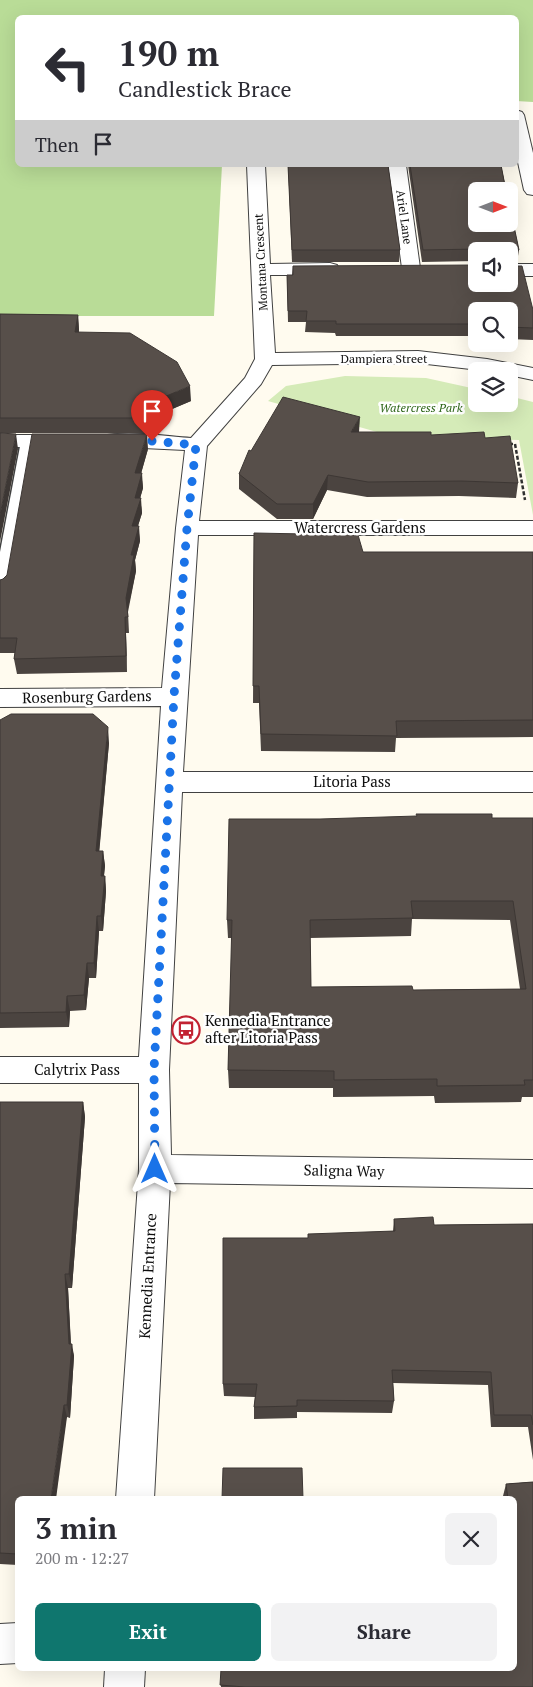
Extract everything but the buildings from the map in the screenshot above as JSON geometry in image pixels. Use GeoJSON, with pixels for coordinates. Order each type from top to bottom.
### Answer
{"type":"FeatureCollection","features":[{"type":"Feature","properties":{"kind":"street"},"geometry":{"type":"LineString","coordinates":[[519,109],[533,109]]}},
{"type":"Feature","properties":{"kind":"street"},"geometry":{"type":"LineString","coordinates":[[519,126],[530,167],[533,190]]}},
{"type":"Feature","properties":{"kind":"street","name":"Montana Crescent"},"geometry":{"type":"LineString","coordinates":[[256,167],[265,359]]}},
{"type":"Feature","properties":{"kind":"street","name":"Ariel Lane"},"geometry":{"type":"LineString","coordinates":[[392,269],[421,268],[397,167]]}},
{"type":"Feature","properties":{"kind":"street"},"geometry":{"type":"LineString","coordinates":[[262,270],[352,269]]}},
{"type":"Feature","properties":{"kind":"street"},"geometry":{"type":"LineString","coordinates":[[518,270],[533,270]]}},
{"type":"Feature","properties":{"kind":"street","name":"Dampiera Street"},"geometry":{"type":"LineString","coordinates":[[265,359],[418,357],[487,365],[533,374]]}},
{"type":"Feature","properties":{"kind":"street"},"geometry":{"type":"LineString","coordinates":[[0,441],[152,441],[196,445],[254,380],[265,359]]}},
{"type":"Feature","properties":{"kind":"street","name":"Kennedia Entrance"},"geometry":{"type":"LineString","coordinates":[[135,1496],[155,1169],[154,1070],[174,696],[187,528],[196,445]]}},
{"type":"Feature","properties":{"kind":"street","name":"Watercress Gardens"},"geometry":{"type":"LineString","coordinates":[[187,528],[533,528]]}},
{"type":"Feature","properties":{"kind":"street","name":"Rosenburg Gardens"},"geometry":{"type":"LineString","coordinates":[[0,698],[174,696]]}},
{"type":"Feature","properties":{"kind":"street","name":"Litoria Pass"},"geometry":{"type":"LineString","coordinates":[[170,782],[533,782]]}},
{"type":"Feature","properties":{"kind":"street","name":"Calytrix Pass"},"geometry":{"type":"LineString","coordinates":[[0,1070],[154,1070]]}},
{"type":"Feature","properties":{"kind":"street","name":"Saligna Way"},"geometry":{"type":"LineString","coordinates":[[155,1169],[533,1174]]}},
{"type":"Feature","properties":{"kind":"street"},"geometry":{"type":"LineString","coordinates":[[0,1644],[15,1643]]}},
{"type":"Feature","properties":{"kind":"street"},"geometry":{"type":"LineString","coordinates":[[124,1687],[125,1671]]}},
{"type":"Feature","properties":{"kind":"lane"},"geometry":{"type":"LineString","coordinates":[[0,590],[26,441]]}},
{"type":"Feature","properties":{"kind":"path"},"geometry":{"type":"LineString","coordinates":[[505,444],[515,444],[525,501]]}},
{"type":"Feature","properties":{"kind":"green space"},"geometry":{"type":"Polygon","coordinates":[[[0,0],[533,0],[533,102],[519,101],[519,15],[15,15],[15,167],[222,167],[214,316],[0,316],[0,0]]]}},
{"type":"Feature","properties":{"kind":"green space","name":"Watercress Park"},"geometry":{"type":"Polygon","coordinates":[[[345,376],[426,378],[468,387],[468,412],[518,412],[518,398],[533,402],[533,515],[519,440],[398,438],[268,401],[286,386],[345,376]]]}},
{"type":"Feature","properties":{"kind":"place","name":"Kennedia Entrance after Litoria Pass"},"geometry":{"type":"Point","coordinates":[186,1030]}},
{"type":"Feature","properties":{"kind":"route"},"geometry":{"type":"LineString","coordinates":[[152,441],[196,445],[187,528],[174,696],[154,1070],[155,1169]]}}]}
